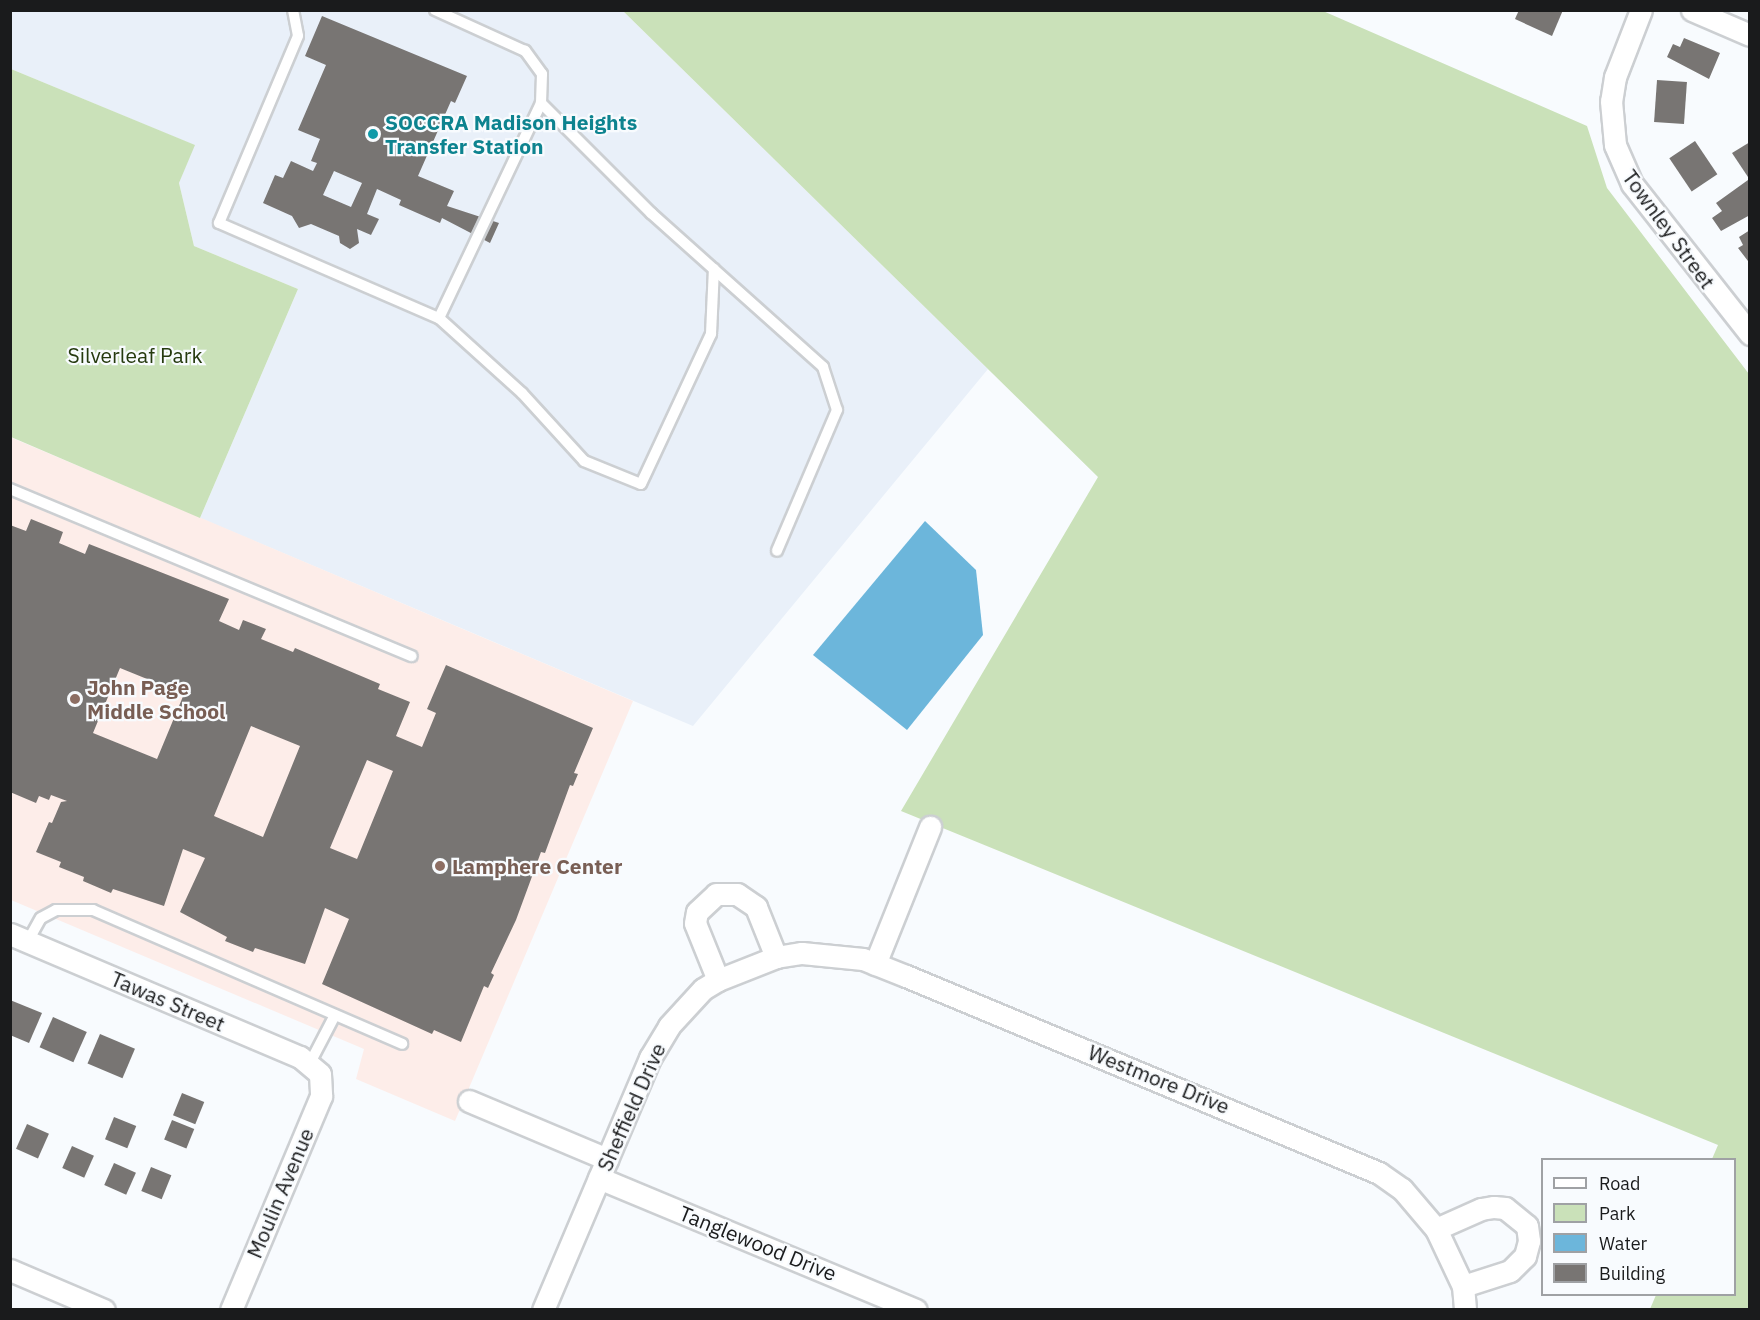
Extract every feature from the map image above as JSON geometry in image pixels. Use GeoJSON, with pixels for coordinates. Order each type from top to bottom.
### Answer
{"type":"FeatureCollection","features":[{"type":"Feature","properties":{"kind":"street","name":"Townley Street"},"geometry":{"type":"LineString","coordinates":[[1641,10],[1615,76],[1611,123],[1618,154],[1647,205],[1749,334]]}},
{"type":"Feature","properties":{"kind":"street"},"geometry":{"type":"LineString","coordinates":[[1692,10],[1749,35]]}},
{"type":"Feature","properties":{"kind":"street"},"geometry":{"type":"LineString","coordinates":[[875,964],[930,827]]}},
{"type":"Feature","properties":{"kind":"street"},"geometry":{"type":"LineString","coordinates":[[718,980],[695,924],[697,912],[716,894],[737,894],[756,907],[776,957]]}},
{"type":"Feature","properties":{"kind":"street","name":"Tawas Street"},"geometry":{"type":"LineString","coordinates":[[19,937],[315,1069]]}},
{"type":"Feature","properties":{"kind":"street","name":"Westmore Drive"},"geometry":{"type":"LineString","coordinates":[[776,957],[835,954],[875,964],[1355,1161],[1402,1188],[1436,1229],[1462,1286],[1465,1310]]}},
{"type":"Feature","properties":{"kind":"street","name":"Sheffield Drive"},"geometry":{"type":"LineString","coordinates":[[543,1310],[650,1059],[669,1026],[703,990],[718,980],[776,957]]}},
{"type":"Feature","properties":{"kind":"street","name":"Moulin Avenue"},"geometry":{"type":"LineString","coordinates":[[231,1310],[321,1096],[315,1069]]}},
{"type":"Feature","properties":{"kind":"street"},"geometry":{"type":"LineString","coordinates":[[468,1101],[603,1169]]}},
{"type":"Feature","properties":{"kind":"street","name":"Tanglewood Drive"},"geometry":{"type":"LineString","coordinates":[[603,1169],[876,1301],[916,1310]]}},
{"type":"Feature","properties":{"kind":"street"},"geometry":{"type":"LineString","coordinates":[[1436,1229],[1481,1209],[1494,1207],[1505,1208],[1527,1226],[1529,1241],[1525,1256],[1510,1270],[1462,1286]]}},
{"type":"Feature","properties":{"kind":"street"},"geometry":{"type":"LineString","coordinates":[[10,1270],[104,1310]]}},
{"type":"Feature","properties":{"kind":"lane"},"geometry":{"type":"LineString","coordinates":[[293,10],[298,36],[219,223],[439,318],[522,393],[584,461],[641,484],[711,334],[714,269]]}},
{"type":"Feature","properties":{"kind":"lane"},"geometry":{"type":"LineString","coordinates":[[435,10],[525,51],[542,74],[541,103],[439,318]]}},
{"type":"Feature","properties":{"kind":"lane"},"geometry":{"type":"LineString","coordinates":[[541,103],[651,213],[823,367],[837,410],[777,551]]}},
{"type":"Feature","properties":{"kind":"lane"},"geometry":{"type":"LineString","coordinates":[[10,489],[412,657]]}},
{"type":"Feature","properties":{"kind":"lane"},"geometry":{"type":"LineString","coordinates":[[19,937],[41,918],[56,910],[93,910],[402,1044]]}},
{"type":"Feature","properties":{"kind":"lane"},"geometry":{"type":"LineString","coordinates":[[315,1069],[335,1015]]}},
{"type":"Feature","properties":{"kind":"shaded area"},"geometry":{"type":"Polygon","coordinates":[[[10,11],[623,11],[988,369],[693,726],[200,518],[298,289],[194,246],[179,183],[194,145],[11,69],[10,11]]]}},
{"type":"Feature","properties":{"kind":"shaded area"},"geometry":{"type":"Polygon","coordinates":[[[10,437],[633,701],[455,1121],[356,1079],[364,1049],[11,900],[10,437]]]}},
{"type":"Feature","properties":{"kind":"green space"},"geometry":{"type":"Polygon","coordinates":[[[623,11],[1323,11],[1587,126],[1607,188],[1749,374],[1749,1309],[1650,1309],[1656,1296],[1736,1296],[1736,1158],[1712,1158],[1718,1145],[901,811],[1098,477],[623,11]]]}},
{"type":"Feature","properties":{"kind":"green space","name":"Silverleaf Park"},"geometry":{"type":"Polygon","coordinates":[[[11,69],[195,145],[179,183],[194,246],[298,289],[200,518],[11,437],[11,69]]]}},
{"type":"Feature","properties":{"kind":"water"},"geometry":{"type":"Polygon","coordinates":[[[925,521],[976,570],[983,635],[907,730],[813,655],[925,521]]]}},
{"type":"Feature","properties":{"kind":"building"},"geometry":{"type":"Polygon","coordinates":[[[1519,10],[1563,10],[1552,36],[1515,19],[1519,10]]]}},
{"type":"Feature","properties":{"kind":"building","name":"SOCCRA Madison Heights Transfer Station"},"geometry":{"type":"Polygon","coordinates":[[[322,16],[467,76],[455,103],[451,101],[418,176],[454,191],[447,206],[499,223],[490,243],[442,218],[440,223],[399,205],[401,200],[377,189],[367,214],[379,219],[371,235],[357,229],[359,243],[350,249],[340,243],[339,236],[311,224],[299,228],[292,216],[263,203],[275,175],[283,178],[291,161],[313,171],[317,163],[311,161],[320,139],[298,130],[326,65],[305,56],[322,16]],[[334,171],[323,195],[351,207],[362,183],[334,171]]]}},
{"type":"Feature","properties":{"kind":"building"},"geometry":{"type":"Polygon","coordinates":[[[1684,38],[1720,53],[1709,79],[1667,57],[1673,44],[1680,47],[1684,38]]]}},
{"type":"Feature","properties":{"kind":"building"},"geometry":{"type":"Polygon","coordinates":[[[1657,80],[1687,82],[1684,124],[1654,122],[1657,80]]]}},
{"type":"Feature","properties":{"kind":"building"},"geometry":{"type":"Polygon","coordinates":[[[1695,141],[1717,174],[1692,191],[1669,158],[1695,141]]]}},
{"type":"Feature","properties":{"kind":"building"},"geometry":{"type":"Polygon","coordinates":[[[1750,142],[1750,180],[1732,153],[1750,142]]]}},
{"type":"Feature","properties":{"kind":"building"},"geometry":{"type":"Polygon","coordinates":[[[1748,180],[1750,215],[1721,231],[1712,218],[1722,211],[1716,203],[1748,180]]]}},
{"type":"Feature","properties":{"kind":"building"},"geometry":{"type":"Polygon","coordinates":[[[1750,230],[1750,260],[1748,261],[1738,248],[1743,245],[1739,237],[1750,230]]]}},
{"type":"Feature","properties":{"kind":"building"},"geometry":{"type":"Polygon","coordinates":[[[31,519],[63,532],[59,543],[85,554],[89,544],[229,599],[219,621],[239,630],[243,620],[266,629],[261,639],[293,652],[295,648],[380,684],[378,689],[410,702],[396,736],[422,747],[436,713],[427,709],[446,665],[593,728],[574,773],[578,774],[573,786],[570,785],[545,853],[541,852],[516,920],[491,973],[494,975],[488,988],[484,986],[461,1042],[434,1030],[432,1034],[322,984],[349,919],[325,908],[305,964],[255,948],[253,952],[225,941],[227,937],[180,912],[205,858],[183,849],[164,906],[113,889],[111,893],[83,881],[84,877],[59,867],[61,862],[36,852],[61,802],[67,801],[51,795],[49,800],[39,796],[36,803],[10,792],[10,525],[26,531],[31,519]],[[120,668],[93,733],[157,759],[184,694],[120,668]],[[251,726],[214,816],[263,837],[300,746],[251,726]],[[367,760],[330,848],[357,859],[393,771],[367,760]]]}},
{"type":"Feature","properties":{"kind":"building"},"geometry":{"type":"Polygon","coordinates":[[[10,1000],[42,1013],[29,1043],[10,1035],[10,1000]]]}},
{"type":"Feature","properties":{"kind":"building"},"geometry":{"type":"Polygon","coordinates":[[[53,1017],[87,1032],[73,1062],[40,1047],[53,1017]]]}},
{"type":"Feature","properties":{"kind":"building"},"geometry":{"type":"Polygon","coordinates":[[[100,1034],[135,1049],[122,1078],[87,1063],[100,1034]]]}},
{"type":"Feature","properties":{"kind":"building"},"geometry":{"type":"Polygon","coordinates":[[[182,1093],[204,1102],[195,1124],[173,1115],[182,1093]]]}},
{"type":"Feature","properties":{"kind":"building"},"geometry":{"type":"Polygon","coordinates":[[[114,1117],[136,1126],[127,1148],[105,1139],[114,1117]]]}},
{"type":"Feature","properties":{"kind":"building"},"geometry":{"type":"Polygon","coordinates":[[[172,1120],[194,1129],[186,1148],[164,1139],[172,1120]]]}},
{"type":"Feature","properties":{"kind":"building"},"geometry":{"type":"Polygon","coordinates":[[[27,1124],[49,1134],[38,1158],[16,1149],[27,1124]]]}},
{"type":"Feature","properties":{"kind":"building"},"geometry":{"type":"Polygon","coordinates":[[[72,1146],[94,1156],[84,1178],[62,1168],[72,1146]]]}},
{"type":"Feature","properties":{"kind":"building"},"geometry":{"type":"Polygon","coordinates":[[[114,1163],[136,1173],[126,1195],[104,1185],[114,1163]]]}},
{"type":"Feature","properties":{"kind":"building"},"geometry":{"type":"Polygon","coordinates":[[[151,1167],[171,1175],[162,1199],[141,1191],[151,1167]]]}},
{"type":"Feature","properties":{"kind":"place","name":"SOCCRA Madison Heights Transfer Station"},"geometry":{"type":"Point","coordinates":[373,134]}},
{"type":"Feature","properties":{"kind":"place","name":"John Page Middle School"},"geometry":{"type":"Point","coordinates":[75,699]}},
{"type":"Feature","properties":{"kind":"place","name":"Lamphere Center"},"geometry":{"type":"Point","coordinates":[440,866]}}]}
